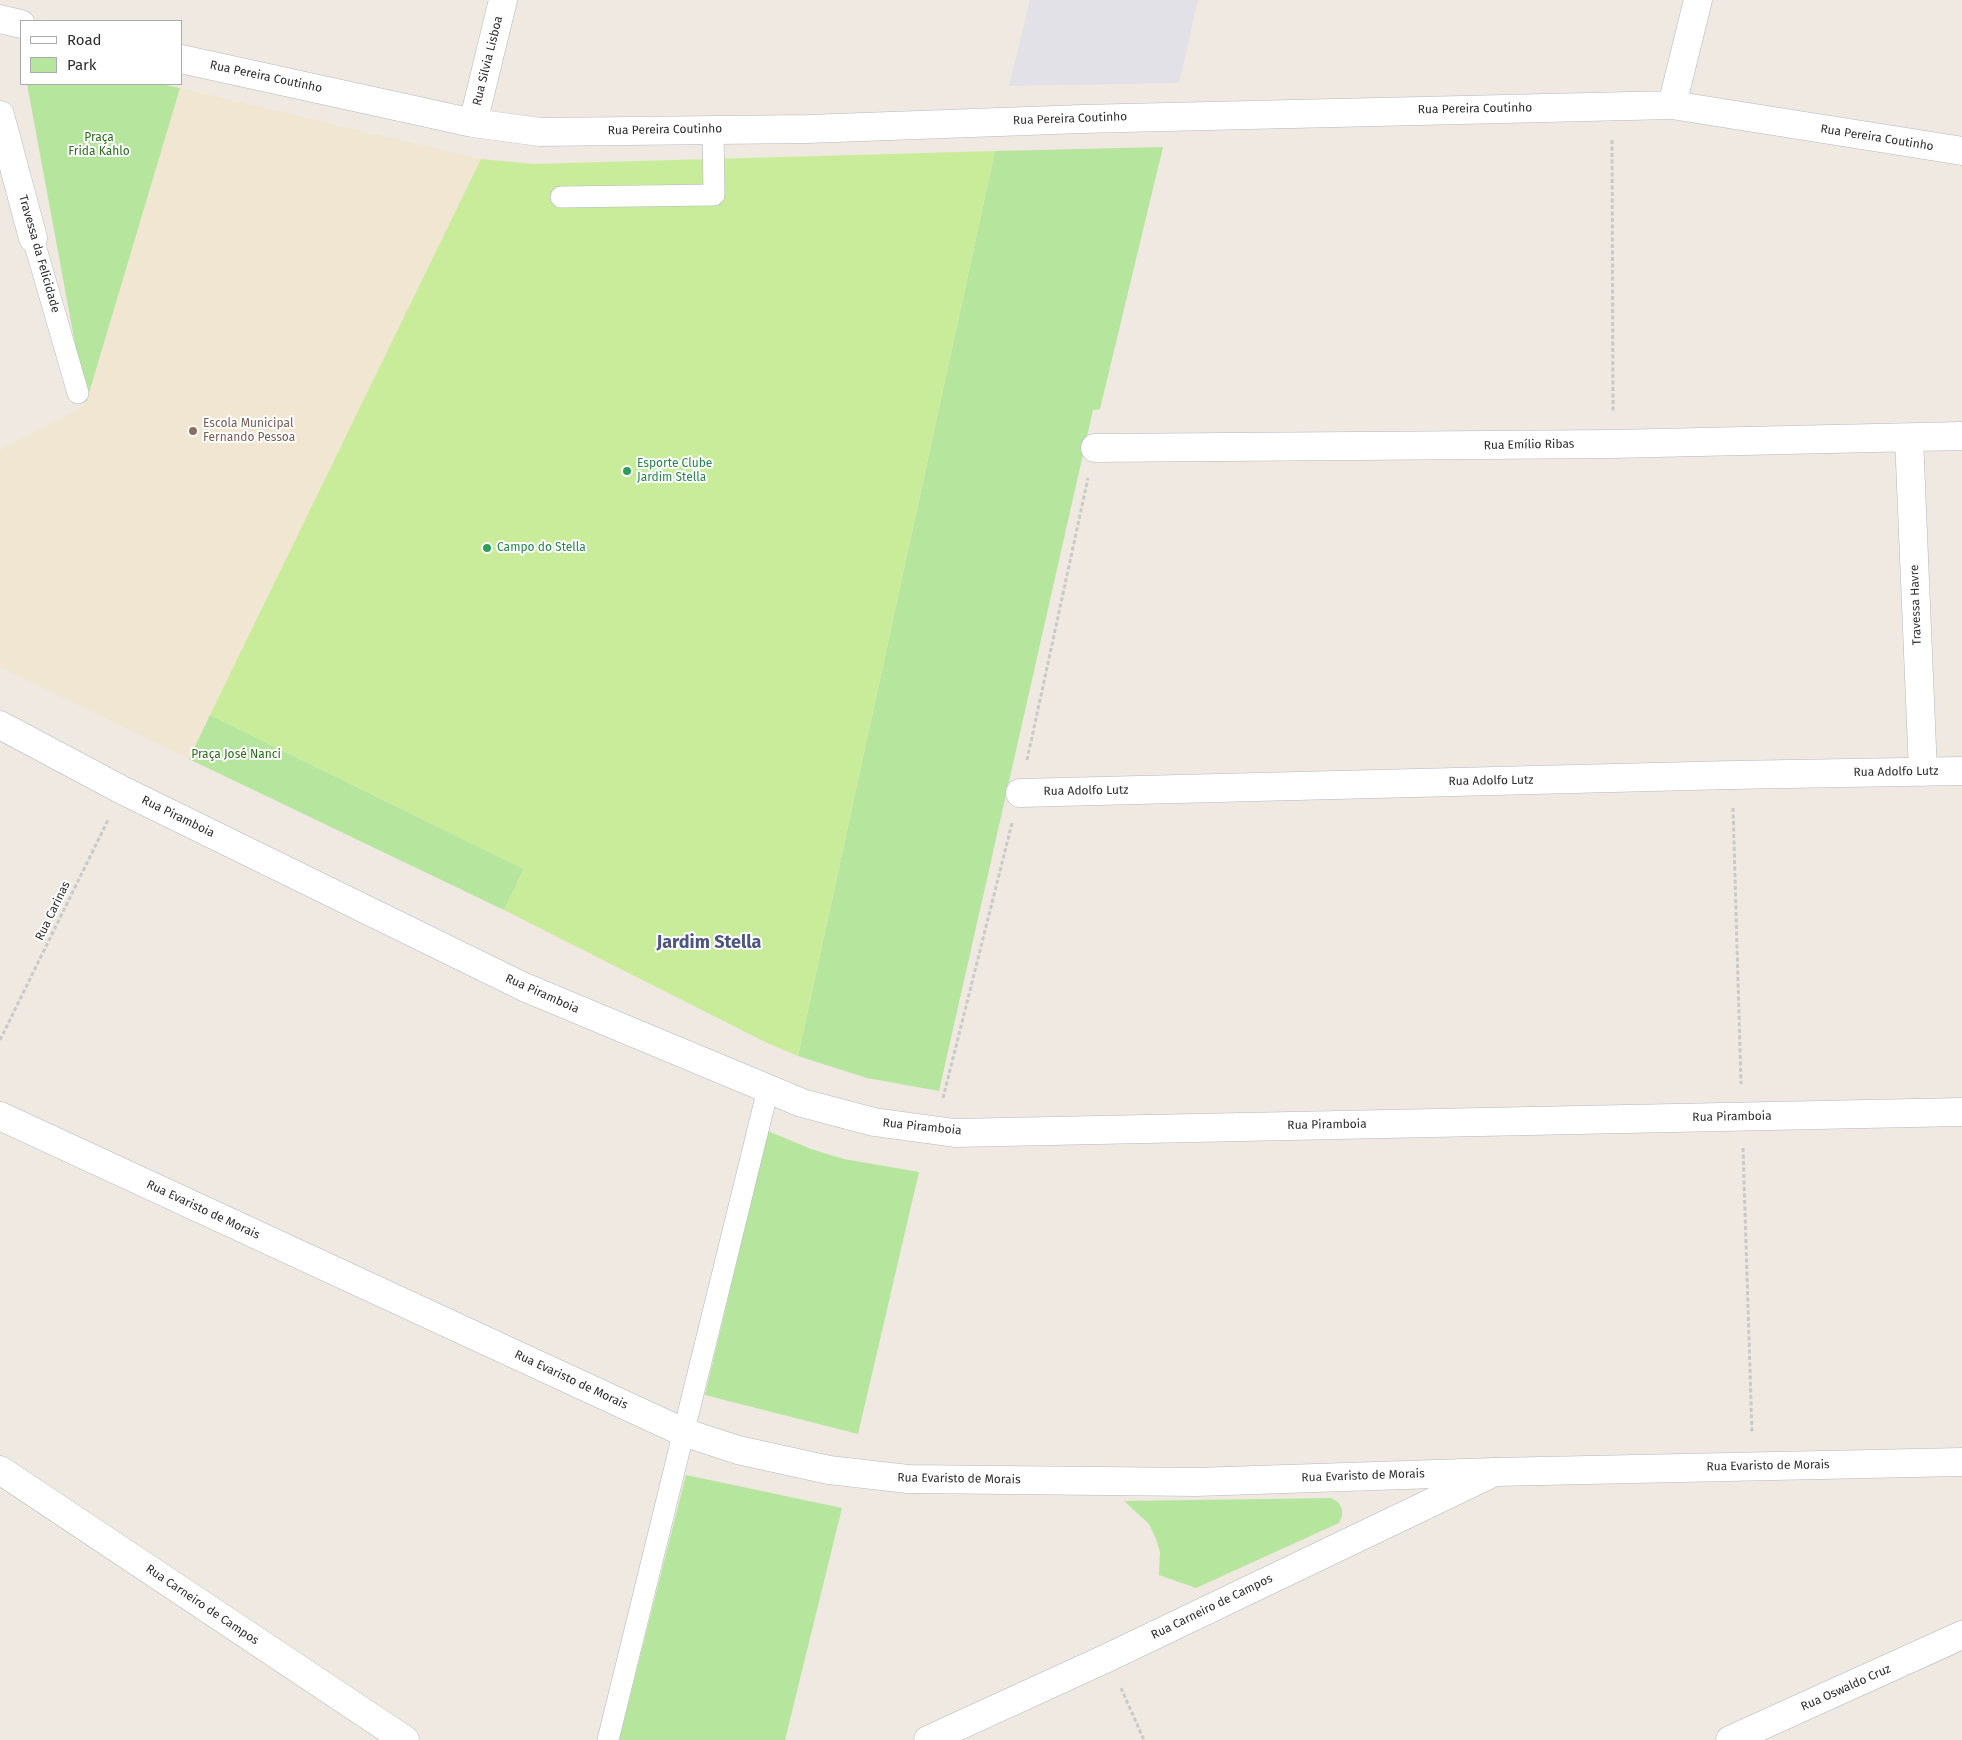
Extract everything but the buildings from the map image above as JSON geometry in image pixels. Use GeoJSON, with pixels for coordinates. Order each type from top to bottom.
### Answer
{"type":"FeatureCollection","features":[{"type":"Feature","properties":{"kind":"street","name":"Rua Silvia Lisboa"},"geometry":{"type":"LineString","coordinates":[[473,122],[503,0]]}},
{"type":"Feature","properties":{"kind":"street"},"geometry":{"type":"LineString","coordinates":[[1672,104],[1698,0]]}},
{"type":"Feature","properties":{"kind":"street"},"geometry":{"type":"LineString","coordinates":[[0,19],[20,24]]}},
{"type":"Feature","properties":{"kind":"street","name":"Rua Pereira Coutinho"},"geometry":{"type":"LineString","coordinates":[[182,59],[473,122],[540,132],[808,129],[1092,118],[1612,107],[1672,104],[1962,151]]}},
{"type":"Feature","properties":{"kind":"street","name":"Travessa da Felicidade"},"geometry":{"type":"LineString","coordinates":[[0,115],[34,238]]}},
{"type":"Feature","properties":{"kind":"street","name":"Rua Emílio Ribas"},"geometry":{"type":"LineString","coordinates":[[1095,448],[1613,444],[1962,436]]}},
{"type":"Feature","properties":{"kind":"street","name":"Travessa Havre"},"geometry":{"type":"LineString","coordinates":[[1909,438],[1923,772]]}},
{"type":"Feature","properties":{"kind":"street","name":"Rua Piramboia"},"geometry":{"type":"LineString","coordinates":[[0,725],[122,790],[524,987],[802,1103],[874,1122],[935,1131],[965,1133],[1962,1112]]}},
{"type":"Feature","properties":{"kind":"street","name":"Rua Adolfo Lutz"},"geometry":{"type":"LineString","coordinates":[[1020,793],[1962,771]]}},
{"type":"Feature","properties":{"kind":"street","name":"Rua Evaristo de Morais"},"geometry":{"type":"LineString","coordinates":[[0,1116],[683,1432],[738,1450],[829,1470],[908,1480],[1196,1482],[1495,1472],[1962,1462]]}},
{"type":"Feature","properties":{"kind":"street","name":"Rua Carneiro de Campos"},"geometry":{"type":"LineString","coordinates":[[0,1470],[405,1740]]}},
{"type":"Feature","properties":{"kind":"street","name":"Rua Carneiro de Campos"},"geometry":{"type":"LineString","coordinates":[[928,1740],[1107,1658],[1495,1472]]}},
{"type":"Feature","properties":{"kind":"street","name":"Rua Oswaldo Cruz"},"geometry":{"type":"LineString","coordinates":[[1730,1740],[1962,1636]]}},
{"type":"Feature","properties":{"kind":"lane"},"geometry":{"type":"LineString","coordinates":[[561,197],[714,195],[713,129]]}},
{"type":"Feature","properties":{"kind":"lane","name":"Travessa da Felicidade"},"geometry":{"type":"LineString","coordinates":[[34,238],[78,393]]}},
{"type":"Feature","properties":{"kind":"lane"},"geometry":{"type":"LineString","coordinates":[[608,1740],[768,1089]]}},
{"type":"Feature","properties":{"kind":"path"},"geometry":{"type":"LineString","coordinates":[[1612,107],[1613,444]]}},
{"type":"Feature","properties":{"kind":"path"},"geometry":{"type":"LineString","coordinates":[[935,1131],[1020,793],[1095,448]]}},
{"type":"Feature","properties":{"kind":"path","name":"Rua Carinas"},"geometry":{"type":"LineString","coordinates":[[0,1040],[122,790]]}},
{"type":"Feature","properties":{"kind":"path"},"geometry":{"type":"LineString","coordinates":[[1107,1658],[1144,1740]]}},
{"type":"Feature","properties":{"kind":"shaded area"},"geometry":{"type":"Polygon","coordinates":[[[1030,0],[1198,0],[1179,83],[1009,86],[1030,0]]]}},
{"type":"Feature","properties":{"kind":"shaded area","name":"Escola Municipal Fernando Pessoa"},"geometry":{"type":"Polygon","coordinates":[[[180,88],[481,159],[189,759],[0,667],[0,450],[76,411],[86,403],[180,88]]]}},
{"type":"Feature","properties":{"kind":"green space","name":"Praça Frida Kahlo"},"geometry":{"type":"Polygon","coordinates":[[[27,85],[166,85],[180,88],[86,403],[27,85]]]}},
{"type":"Feature","properties":{"kind":"green space"},"geometry":{"type":"Polygon","coordinates":[[[1163,147],[1100,409],[1093,410],[939,1091],[867,1078],[798,1056],[995,151],[1163,147]]]}},
{"type":"Feature","properties":{"kind":"green space","name":"Esporte Clube Jardim Stella"},"geometry":{"type":"Polygon","coordinates":[[[995,151],[798,1056],[767,1043],[504,910],[524,869],[210,715],[481,159],[533,164],[995,151]]]}},
{"type":"Feature","properties":{"kind":"green space","name":"Praça José Nanci"},"geometry":{"type":"Polygon","coordinates":[[[210,715],[524,869],[504,910],[189,759],[210,715]]]}},
{"type":"Feature","properties":{"kind":"green space"},"geometry":{"type":"Polygon","coordinates":[[[768,1131],[811,1149],[844,1159],[919,1172],[858,1434],[705,1395],[768,1131]]]}},
{"type":"Feature","properties":{"kind":"green space"},"geometry":{"type":"Polygon","coordinates":[[[686,1475],[842,1508],[785,1740],[619,1740],[686,1475]]]}},
{"type":"Feature","properties":{"kind":"green space"},"geometry":{"type":"Polygon","coordinates":[[[1331,1498],[1338,1502],[1342,1509],[1339,1523],[1196,1588],[1159,1575],[1160,1552],[1149,1524],[1124,1501],[1331,1498]]]}},
{"type":"Feature","properties":{"kind":"place","name":"Escola Municipal Fernando Pessoa"},"geometry":{"type":"Point","coordinates":[193,431]}},
{"type":"Feature","properties":{"kind":"place","name":"Esporte Clube Jardim Stella"},"geometry":{"type":"Point","coordinates":[627,471]}},
{"type":"Feature","properties":{"kind":"place","name":"Campo do Stella"},"geometry":{"type":"Point","coordinates":[487,548]}},
{"type":"Feature","properties":{"kind":"district","name":"Jardim Stella"},"geometry":{"type":"Point","coordinates":[709,943]}}]}
